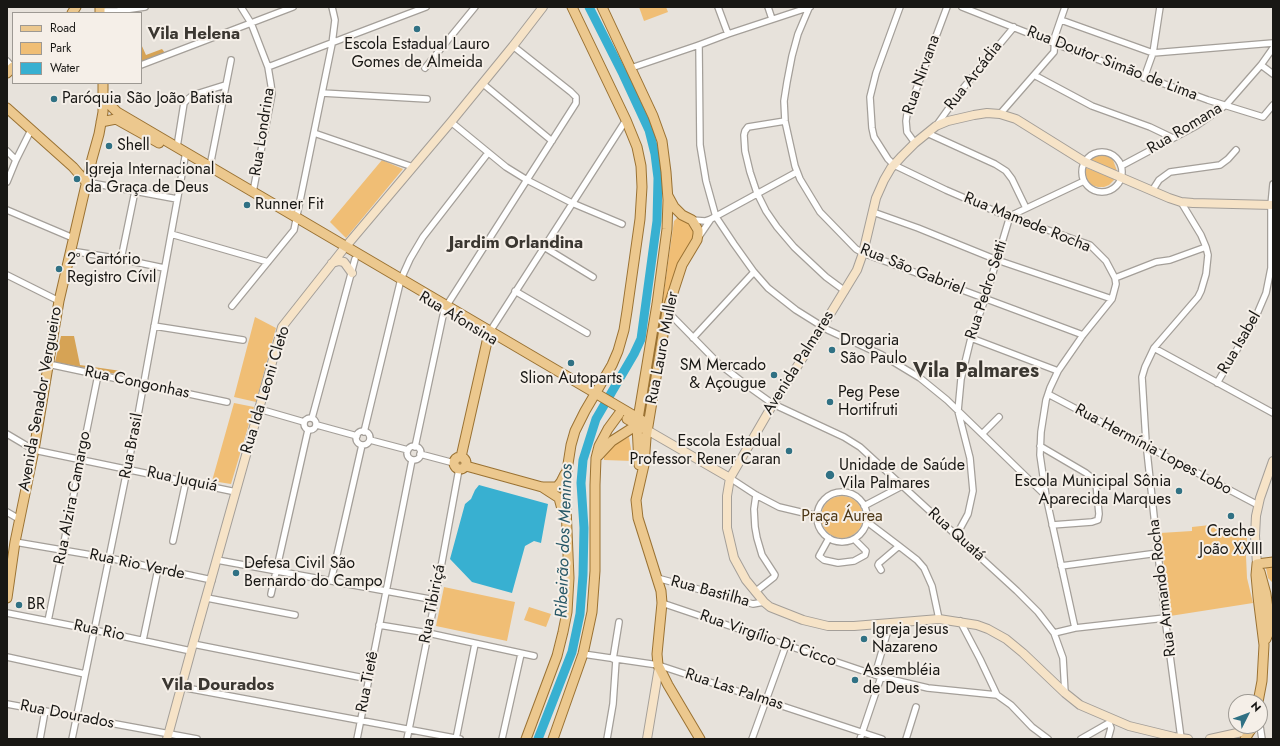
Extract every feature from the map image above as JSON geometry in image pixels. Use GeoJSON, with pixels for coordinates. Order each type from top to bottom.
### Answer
{"type":"FeatureCollection","features":[{"type":"Feature","properties":{"kind":"main road"},"geometry":{"type":"LineString","coordinates":[[526,739],[557,656],[567,612],[570,578],[566,500],[567,469],[570,450],[574,436],[596,397],[618,351],[624,330],[640,219],[642,187],[641,166],[637,147],[626,120],[572,7]]}},
{"type":"Feature","properties":{"kind":"main road","name":"Rua Lauro Muller"},"geometry":{"type":"LineString","coordinates":[[602,7],[653,116],[662,141],[668,196],[667,229],[657,304],[638,422],[637,442],[639,462],[636,500],[638,518],[661,591],[662,603],[658,666]]}},
{"type":"Feature","properties":{"kind":"main road","name":"Avenida Senador Vergueiro"},"geometry":{"type":"LineString","coordinates":[[7,598],[19,519],[34,450],[59,301],[101,122],[104,99],[103,84]]}},
{"type":"Feature","properties":{"kind":"main road","name":"Rua Afonsina"},"geometry":{"type":"LineString","coordinates":[[104,99],[117,112],[296,221],[648,427]]}},
{"type":"Feature","properties":{"kind":"main road"},"geometry":{"type":"LineString","coordinates":[[7,108],[73,166],[86,182]]}},
{"type":"Feature","properties":{"kind":"main road","name":"Rua Afonsina"},"geometry":{"type":"LineString","coordinates":[[101,122],[112,120],[120,121],[210,166],[254,192],[296,221]]}},
{"type":"Feature","properties":{"kind":"main road"},"geometry":{"type":"LineString","coordinates":[[73,166],[81,166],[92,159]]}},
{"type":"Feature","properties":{"kind":"main road"},"geometry":{"type":"LineString","coordinates":[[668,196],[674,207],[682,215],[692,220],[698,230],[697,240]]}},
{"type":"Feature","properties":{"kind":"main road"},"geometry":{"type":"LineString","coordinates":[[667,229],[672,219],[682,215]]}},
{"type":"Feature","properties":{"kind":"main road","name":"Rua Lauro Muller"},"geometry":{"type":"LineString","coordinates":[[637,492],[644,465],[648,427],[667,311],[682,265],[697,240]]}},
{"type":"Feature","properties":{"kind":"main road","name":"Rua Afonsina"},"geometry":{"type":"LineString","coordinates":[[344,248],[355,259],[400,282]]}},
{"type":"Feature","properties":{"kind":"main road"},"geometry":{"type":"LineString","coordinates":[[489,334],[460,464],[542,487],[557,496],[561,504],[564,576],[563,601],[560,620],[555,644],[520,739]]}},
{"type":"Feature","properties":{"kind":"main road"},"geometry":{"type":"LineString","coordinates":[[553,739],[583,654],[592,612],[595,571],[596,458],[604,435],[618,410],[636,405],[643,394]]}},
{"type":"Feature","properties":{"kind":"main road"},"geometry":{"type":"LineString","coordinates":[[596,458],[612,441],[638,422]]}},
{"type":"Feature","properties":{"kind":"main road"},"geometry":{"type":"LineString","coordinates":[[542,487],[557,487],[567,469]]}},
{"type":"Feature","properties":{"kind":"main road"},"geometry":{"type":"LineString","coordinates":[[1257,564],[1273,562]]}},
{"type":"Feature","properties":{"kind":"main road"},"geometry":{"type":"LineString","coordinates":[[1257,564],[1261,576],[1270,588],[1268,604],[1272,619],[1264,645]]}},
{"type":"Feature","properties":{"kind":"main road"},"geometry":{"type":"LineString","coordinates":[[1257,564],[1256,575],[1259,610],[1264,645],[1262,681],[1260,694]]}},
{"type":"Feature","properties":{"kind":"main road"},"geometry":{"type":"LineString","coordinates":[[1258,597],[1261,592],[1270,588]]}},
{"type":"Feature","properties":{"kind":"main road"},"geometry":{"type":"LineString","coordinates":[[1259,610],[1272,619]]}},
{"type":"Feature","properties":{"kind":"main road"},"geometry":{"type":"LineString","coordinates":[[658,666],[700,739]]}},
{"type":"Feature","properties":{"kind":"street"},"geometry":{"type":"LineString","coordinates":[[100,10],[117,11],[145,7]]}},
{"type":"Feature","properties":{"kind":"street","name":"Rua Londrina"},"geometry":{"type":"LineString","coordinates":[[241,7],[250,23],[268,67],[272,94],[254,192]]}},
{"type":"Feature","properties":{"kind":"street"},"geometry":{"type":"LineString","coordinates":[[142,65],[293,7]]}},
{"type":"Feature","properties":{"kind":"street"},"geometry":{"type":"LineString","coordinates":[[232,306],[294,230],[332,44],[335,20],[332,7]]}},
{"type":"Feature","properties":{"kind":"street"},"geometry":{"type":"LineString","coordinates":[[268,67],[332,44],[426,7]]}},
{"type":"Feature","properties":{"kind":"street","name":"Rua Ida Leoni Cleto"},"geometry":{"type":"LineString","coordinates":[[168,736],[282,327],[344,248],[451,122],[543,7]]}},
{"type":"Feature","properties":{"kind":"street"},"geometry":{"type":"LineString","coordinates":[[718,7],[728,34]]}},
{"type":"Feature","properties":{"kind":"street"},"geometry":{"type":"LineString","coordinates":[[768,7],[772,19]]}},
{"type":"Feature","properties":{"kind":"street"},"geometry":{"type":"LineString","coordinates":[[631,68],[809,7]]}},
{"type":"Feature","properties":{"kind":"street","name":"Rua São Gabriel"},"geometry":{"type":"LineString","coordinates":[[809,7],[798,34],[788,75],[784,101],[785,121],[788,140],[797,172],[820,212],[856,249],[863,253],[1082,335]]}},
{"type":"Feature","properties":{"kind":"street","name":"Rua Mamede Rocha"},"geometry":{"type":"LineString","coordinates":[[900,7],[876,73],[870,97],[874,137],[888,159],[894,165],[946,190],[1010,216],[1090,245],[1106,262],[1115,278]]}},
{"type":"Feature","properties":{"kind":"street","name":"Rua Nirvana"},"geometry":{"type":"LineString","coordinates":[[915,143],[907,132],[907,114],[947,7]]}},
{"type":"Feature","properties":{"kind":"street","name":"Rua Doutor Simão de Lima"},"geometry":{"type":"LineString","coordinates":[[962,7],[1144,78],[1226,106],[1263,117],[1273,104]]}},
{"type":"Feature","properties":{"kind":"street"},"geometry":{"type":"LineString","coordinates":[[1000,114],[1054,52],[1054,36],[1065,7]]}},
{"type":"Feature","properties":{"kind":"street"},"geometry":{"type":"LineString","coordinates":[[1144,78],[1153,53],[1160,7]]}},
{"type":"Feature","properties":{"kind":"street"},"geometry":{"type":"LineString","coordinates":[[425,68],[473,8]]}},
{"type":"Feature","properties":{"kind":"street"},"geometry":{"type":"LineString","coordinates":[[1061,20],[1153,53],[1244,44],[1273,43]]}},
{"type":"Feature","properties":{"kind":"street","name":"Rua Arcádia"},"geometry":{"type":"LineString","coordinates":[[936,126],[964,87],[1014,27]]}},
{"type":"Feature","properties":{"kind":"street"},"geometry":{"type":"LineString","coordinates":[[699,45],[700,145],[713,218],[754,272],[768,288],[796,310],[822,327],[902,366],[936,391],[1046,496]]}},
{"type":"Feature","properties":{"kind":"street"},"geometry":{"type":"LineString","coordinates":[[415,447],[445,308],[576,103],[576,97],[513,46]]}},
{"type":"Feature","properties":{"kind":"street","name":"Rua Romana"},"geometry":{"type":"LineString","coordinates":[[1121,166],[1196,126],[1226,106],[1262,65],[1273,48]]}},
{"type":"Feature","properties":{"kind":"street"},"geometry":{"type":"LineString","coordinates":[[210,166],[231,60]]}},
{"type":"Feature","properties":{"kind":"street"},"geometry":{"type":"LineString","coordinates":[[1262,65],[1273,74]]}},
{"type":"Feature","properties":{"kind":"street"},"geometry":{"type":"LineString","coordinates":[[1034,76],[1092,106],[1150,127],[1173,138]]}},
{"type":"Feature","properties":{"kind":"street"},"geometry":{"type":"LineString","coordinates":[[482,83],[552,141]]}},
{"type":"Feature","properties":{"kind":"street","name":"Rua Brasil"},"geometry":{"type":"LineString","coordinates":[[72,739],[128,469],[171,234],[177,199],[182,152],[184,103],[194,95],[225,85]]}},
{"type":"Feature","properties":{"kind":"street"},"geometry":{"type":"LineString","coordinates":[[322,93],[427,99]]}},
{"type":"Feature","properties":{"kind":"street","name":"Avenida Palmares"},"geometry":{"type":"LineString","coordinates":[[1185,739],[1110,721],[1080,705],[1065,693],[1024,653],[1006,639],[988,629],[960,621],[939,619],[854,626],[828,626],[789,616],[770,607],[755,592],[740,570],[734,558],[728,537],[726,516],[727,496],[730,478],[857,270],[863,253],[876,198],[887,174],[915,143],[936,126],[948,121],[974,115],[987,113],[1000,114],[1016,119],[1085,162],[1181,202],[1272,205]]}},
{"type":"Feature","properties":{"kind":"street"},"geometry":{"type":"LineString","coordinates":[[489,334],[515,291],[626,120]]}},
{"type":"Feature","properties":{"kind":"street"},"geometry":{"type":"LineString","coordinates":[[785,121],[748,127],[745,131],[745,151],[757,193],[766,211],[794,247],[826,278],[845,290]]}},
{"type":"Feature","properties":{"kind":"street"},"geometry":{"type":"LineString","coordinates":[[451,122],[506,167],[527,180],[572,203],[622,224]]}},
{"type":"Feature","properties":{"kind":"street"},"geometry":{"type":"LineString","coordinates":[[7,182],[31,130]]}},
{"type":"Feature","properties":{"kind":"street"},"geometry":{"type":"LineString","coordinates":[[314,133],[413,167]]}},
{"type":"Feature","properties":{"kind":"street"},"geometry":{"type":"LineString","coordinates":[[927,133],[995,164],[1006,171],[1012,179],[1026,208]]}},
{"type":"Feature","properties":{"kind":"street"},"geometry":{"type":"LineString","coordinates":[[1152,191],[1159,180],[1167,173],[1220,165],[1236,150]]}},
{"type":"Feature","properties":{"kind":"street"},"geometry":{"type":"LineString","coordinates":[[7,151],[16,160]]}},
{"type":"Feature","properties":{"kind":"street"},"geometry":{"type":"LineString","coordinates":[[1102,152],[1114,157],[1121,166],[1121,178],[1116,186],[1105,192],[1093,190],[1084,181],[1082,175],[1082,168],[1089,157],[1102,152]]}},
{"type":"Feature","properties":{"kind":"street"},"geometry":{"type":"LineString","coordinates":[[364,432],[400,282],[410,259],[423,237],[488,153]]}},
{"type":"Feature","properties":{"kind":"street"},"geometry":{"type":"LineString","coordinates":[[692,220],[713,218],[797,172]]}},
{"type":"Feature","properties":{"kind":"street"},"geometry":{"type":"LineString","coordinates":[[1010,216],[1084,181]]}},
{"type":"Feature","properties":{"kind":"street"},"geometry":{"type":"LineString","coordinates":[[86,182],[177,199]]}},
{"type":"Feature","properties":{"kind":"street","name":"Rua Isabel"},"geometry":{"type":"LineString","coordinates":[[1217,383],[1254,321],[1269,283],[1272,251],[1273,184]]}},
{"type":"Feature","properties":{"kind":"street"},"geometry":{"type":"LineString","coordinates":[[121,259],[135,191]]}},
{"type":"Feature","properties":{"kind":"street","name":"Rua Armando Rocha"},"geometry":{"type":"LineString","coordinates":[[1181,202],[1201,235],[1206,247],[1208,266],[1201,290],[1195,300],[1154,348],[1144,367],[1142,377],[1147,446],[1165,618],[1185,739]]}},
{"type":"Feature","properties":{"kind":"street"},"geometry":{"type":"LineString","coordinates":[[7,210],[73,238]]}},
{"type":"Feature","properties":{"kind":"street"},"geometry":{"type":"LineString","coordinates":[[873,212],[997,260],[1112,299]]}},
{"type":"Feature","properties":{"kind":"street","name":"Rua Pedro Setti"},"geometry":{"type":"LineString","coordinates":[[956,536],[968,514],[973,491],[970,458],[958,412],[961,379],[971,338],[985,299],[1010,216]]}},
{"type":"Feature","properties":{"kind":"street"},"geometry":{"type":"LineString","coordinates":[[697,240],[713,218]]}},
{"type":"Feature","properties":{"kind":"street"},"geometry":{"type":"LineString","coordinates":[[171,234],[268,262]]}},
{"type":"Feature","properties":{"kind":"street"},"geometry":{"type":"LineString","coordinates":[[544,247],[593,277]]}},
{"type":"Feature","properties":{"kind":"street"},"geometry":{"type":"LineString","coordinates":[[1075,628],[1046,496],[1040,446],[1048,394],[1058,371],[1082,335],[1112,299],[1116,284],[1115,278],[1156,262],[1170,260],[1206,247]]}},
{"type":"Feature","properties":{"kind":"street"},"geometry":{"type":"LineString","coordinates":[[71,251],[164,268]]}},
{"type":"Feature","properties":{"kind":"street"},"geometry":{"type":"LineString","coordinates":[[312,418],[355,259]]}},
{"type":"Feature","properties":{"kind":"street"},"geometry":{"type":"LineString","coordinates":[[332,263],[339,261],[344,262],[352,273]]}},
{"type":"Feature","properties":{"kind":"street"},"geometry":{"type":"LineString","coordinates":[[693,338],[754,272]]}},
{"type":"Feature","properties":{"kind":"street"},"geometry":{"type":"LineString","coordinates":[[7,276],[59,301]]}},
{"type":"Feature","properties":{"kind":"street"},"geometry":{"type":"LineString","coordinates":[[515,291],[587,333]]}},
{"type":"Feature","properties":{"kind":"street","name":"Rua Quatá"},"geometry":{"type":"LineString","coordinates":[[667,311],[722,366],[774,404],[851,441],[860,447],[1017,591],[1038,612],[1054,633],[1063,658],[1065,693]]}},
{"type":"Feature","properties":{"kind":"street"},"geometry":{"type":"LineString","coordinates":[[154,326],[244,340]]}},
{"type":"Feature","properties":{"kind":"street"},"geometry":{"type":"LineString","coordinates":[[971,338],[1058,371]]}},
{"type":"Feature","properties":{"kind":"street"},"geometry":{"type":"LineString","coordinates":[[1154,348],[1273,413]]}},
{"type":"Feature","properties":{"kind":"street","name":"Rua Congonhas"},"geometry":{"type":"LineString","coordinates":[[48,364],[227,402]]}},
{"type":"Feature","properties":{"kind":"street","name":"Rua Alzira Camargo"},"geometry":{"type":"LineString","coordinates":[[48,621],[98,375]]}},
{"type":"Feature","properties":{"kind":"street","name":"Rua Hermínia Lopes Lobo"},"geometry":{"type":"LineString","coordinates":[[1048,394],[1258,506]]}},
{"type":"Feature","properties":{"kind":"street"},"geometry":{"type":"LineString","coordinates":[[259,409],[304,422]]}},
{"type":"Feature","properties":{"kind":"street"},"geometry":{"type":"LineString","coordinates":[[982,434],[999,417]]}},
{"type":"Feature","properties":{"kind":"street"},"geometry":{"type":"LineString","coordinates":[[304,422],[308,418],[312,418]]}},
{"type":"Feature","properties":{"kind":"street"},"geometry":{"type":"LineString","coordinates":[[312,418],[315,420],[316,425]]}},
{"type":"Feature","properties":{"kind":"street"},"geometry":{"type":"LineString","coordinates":[[271,594],[308,430],[305,427],[304,422]]}},
{"type":"Feature","properties":{"kind":"street"},"geometry":{"type":"LineString","coordinates":[[308,430],[314,429],[316,425]]}},
{"type":"Feature","properties":{"kind":"street"},"geometry":{"type":"LineString","coordinates":[[316,425],[357,436]]}},
{"type":"Feature","properties":{"kind":"street","name":"Rua Afonsina"},"geometry":{"type":"LineString","coordinates":[[648,427],[772,504],[789,510],[817,516]]}},
{"type":"Feature","properties":{"kind":"street"},"geometry":{"type":"LineString","coordinates":[[357,436],[359,433],[364,432]]}},
{"type":"Feature","properties":{"kind":"street"},"geometry":{"type":"LineString","coordinates":[[364,432],[368,434],[370,440]]}},
{"type":"Feature","properties":{"kind":"street","name":"Rua Juquiá"},"geometry":{"type":"LineString","coordinates":[[7,434],[34,450],[236,492]]}},
{"type":"Feature","properties":{"kind":"street"},"geometry":{"type":"LineString","coordinates":[[357,436],[357,441],[362,445]]}},
{"type":"Feature","properties":{"kind":"street"},"geometry":{"type":"LineString","coordinates":[[362,445],[368,443],[370,440]]}},
{"type":"Feature","properties":{"kind":"street"},"geometry":{"type":"LineString","coordinates":[[370,440],[408,450],[415,447],[420,450],[420,454]]}},
{"type":"Feature","properties":{"kind":"street"},"geometry":{"type":"LineString","coordinates":[[331,581],[362,445]]}},
{"type":"Feature","properties":{"kind":"street"},"geometry":{"type":"LineString","coordinates":[[1040,446],[1086,473],[1096,484],[1099,514],[1098,520],[1092,522],[1052,525]]}},
{"type":"Feature","properties":{"kind":"street"},"geometry":{"type":"LineString","coordinates":[[408,450],[408,456],[412,460],[419,458],[420,454]]}},
{"type":"Feature","properties":{"kind":"street"},"geometry":{"type":"LineString","coordinates":[[420,454],[460,464]]}},
{"type":"Feature","properties":{"kind":"street","name":"Rua Tietê"},"geometry":{"type":"LineString","coordinates":[[357,739],[412,460]]}},
{"type":"Feature","properties":{"kind":"street"},"geometry":{"type":"LineString","coordinates":[[1257,564],[1254,526],[1258,506],[1273,461]]}},
{"type":"Feature","properties":{"kind":"street","name":"Rua Tibiriçá"},"geometry":{"type":"LineString","coordinates":[[407,739],[460,464]]}},
{"type":"Feature","properties":{"kind":"street"},"geometry":{"type":"LineString","coordinates":[[173,542],[186,481]]}},
{"type":"Feature","properties":{"kind":"street"},"geometry":{"type":"LineString","coordinates":[[864,506],[902,486]]}},
{"type":"Feature","properties":{"kind":"street"},"geometry":{"type":"LineString","coordinates":[[840,492],[851,494],[864,506],[866,521],[862,532],[854,539],[838,542],[828,538],[821,531],[817,516],[818,510],[828,496],[840,492]]}},
{"type":"Feature","properties":{"kind":"street"},"geometry":{"type":"LineString","coordinates":[[755,592],[775,575],[762,555],[756,533],[754,509],[756,495]]}},
{"type":"Feature","properties":{"kind":"street"},"geometry":{"type":"LineString","coordinates":[[7,512],[19,519]]}},
{"type":"Feature","properties":{"kind":"street"},"geometry":{"type":"LineString","coordinates":[[866,521],[917,560],[928,576],[932,586],[939,619]]}},
{"type":"Feature","properties":{"kind":"street"},"geometry":{"type":"LineString","coordinates":[[828,538],[819,556],[824,560],[838,563],[854,561],[865,555],[866,552],[864,549],[854,539]]}},
{"type":"Feature","properties":{"kind":"street","name":"Rua Rio Verde"},"geometry":{"type":"LineString","coordinates":[[15,542],[109,558],[212,580]]}},
{"type":"Feature","properties":{"kind":"street"},"geometry":{"type":"LineString","coordinates":[[881,570],[878,565],[879,563],[900,546]]}},
{"type":"Feature","properties":{"kind":"street"},"geometry":{"type":"LineString","coordinates":[[1061,566],[1158,553]]}},
{"type":"Feature","properties":{"kind":"street"},"geometry":{"type":"LineString","coordinates":[[217,560],[435,600]]}},
{"type":"Feature","properties":{"kind":"street"},"geometry":{"type":"LineString","coordinates":[[143,640],[158,569]]}},
{"type":"Feature","properties":{"kind":"street","name":"Rua Bastilha"},"geometry":{"type":"LineString","coordinates":[[657,578],[753,604],[764,602]]}},
{"type":"Feature","properties":{"kind":"street"},"geometry":{"type":"LineString","coordinates":[[207,598],[295,615]]}},
{"type":"Feature","properties":{"kind":"street","name":"Rua Virgílio Di Cicco"},"geometry":{"type":"LineString","coordinates":[[662,603],[878,676],[928,688],[997,695]]}},
{"type":"Feature","properties":{"kind":"street","name":"Rua Rio"},"geometry":{"type":"LineString","coordinates":[[7,613],[143,640],[369,679]]}},
{"type":"Feature","properties":{"kind":"street"},"geometry":{"type":"LineString","coordinates":[[1054,633],[1075,628],[1165,618]]}},
{"type":"Feature","properties":{"kind":"street"},"geometry":{"type":"LineString","coordinates":[[960,621],[997,695],[1011,705],[1032,727],[1048,739]]}},
{"type":"Feature","properties":{"kind":"street"},"geometry":{"type":"LineString","coordinates":[[607,739],[612,704],[619,622]]}},
{"type":"Feature","properties":{"kind":"street"},"geometry":{"type":"LineString","coordinates":[[860,739],[878,676],[890,623]]}},
{"type":"Feature","properties":{"kind":"street"},"geometry":{"type":"LineString","coordinates":[[379,624],[534,656]]}},
{"type":"Feature","properties":{"kind":"street"},"geometry":{"type":"LineString","coordinates":[[181,687],[457,739],[475,644]]}},
{"type":"Feature","properties":{"kind":"street"},"geometry":{"type":"LineString","coordinates":[[752,739],[786,645]]}},
{"type":"Feature","properties":{"kind":"street"},"geometry":{"type":"LineString","coordinates":[[503,738],[521,654]]}},
{"type":"Feature","properties":{"kind":"street","name":"Rua Las Palmas"},"geometry":{"type":"LineString","coordinates":[[583,654],[658,666],[882,739]]}},
{"type":"Feature","properties":{"kind":"street"},"geometry":{"type":"LineString","coordinates":[[7,657],[85,674]]}},
{"type":"Feature","properties":{"kind":"street","name":"Rua Lauro Muller"},"geometry":{"type":"LineString","coordinates":[[647,739],[658,666]]}},
{"type":"Feature","properties":{"kind":"street","name":"Rua Dourados"},"geometry":{"type":"LineString","coordinates":[[7,704],[168,736],[197,739]]}},
{"type":"Feature","properties":{"kind":"street"},"geometry":{"type":"LineString","coordinates":[[906,739],[916,707]]}},
{"type":"Feature","properties":{"kind":"street"},"geometry":{"type":"LineString","coordinates":[[40,739],[45,711]]}},
{"type":"Feature","properties":{"kind":"street"},"geometry":{"type":"LineString","coordinates":[[1081,739],[1110,721],[1111,728],[1108,739]]}},
{"type":"Feature","properties":{"kind":"street"},"geometry":{"type":"LineString","coordinates":[[1210,739],[1227,738],[1237,734]]}},
{"type":"Feature","properties":{"kind":"green space"},"geometry":{"type":"Polygon","coordinates":[[[639,7],[666,7],[668,12],[644,21],[639,7]]]}},
{"type":"Feature","properties":{"kind":"green space"},"geometry":{"type":"Polygon","coordinates":[[[1098,154],[1108,156],[1113,160],[1117,171],[1088,160],[1098,154]]]}},
{"type":"Feature","properties":{"kind":"green space"},"geometry":{"type":"Polygon","coordinates":[[[382,160],[403,169],[346,238],[330,222],[382,160]]]}},
{"type":"Feature","properties":{"kind":"green space"},"geometry":{"type":"Polygon","coordinates":[[[1084,167],[1115,179],[1109,185],[1104,187],[1091,185],[1086,180],[1084,175],[1084,167]]]}},
{"type":"Feature","properties":{"kind":"green space"},"geometry":{"type":"Polygon","coordinates":[[[677,218],[691,222],[696,234],[678,265],[646,419],[643,420],[658,334],[674,221],[677,218]]]}},
{"type":"Feature","properties":{"kind":"green space"},"geometry":{"type":"Polygon","coordinates":[[[255,317],[276,328],[256,402],[234,397],[255,317]]]}},
{"type":"Feature","properties":{"kind":"green space"},"geometry":{"type":"Polygon","coordinates":[[[234,403],[254,407],[231,484],[212,481],[234,403]]]}},
{"type":"Feature","properties":{"kind":"green space"},"geometry":{"type":"Polygon","coordinates":[[[629,437],[633,461],[604,460],[607,451],[613,445],[629,437]]]}},
{"type":"Feature","properties":{"kind":"green space","name":"Praça Áurea"},"geometry":{"type":"Polygon","coordinates":[[[842,496],[857,502],[863,517],[857,532],[842,538],[827,532],[821,517],[827,502],[842,496]]]}},
{"type":"Feature","properties":{"kind":"green space"},"geometry":{"type":"Polygon","coordinates":[[[1211,523],[1247,537],[1247,578],[1253,603],[1170,616],[1160,533],[1192,531],[1192,527],[1210,525],[1211,523]]]}},
{"type":"Feature","properties":{"kind":"green space"},"geometry":{"type":"Polygon","coordinates":[[[1273,566],[1273,583],[1268,578],[1266,568],[1273,566]]]}},
{"type":"Feature","properties":{"kind":"green space"},"geometry":{"type":"Polygon","coordinates":[[[444,587],[515,602],[507,641],[436,626],[444,587]]]}},
{"type":"Feature","properties":{"kind":"green space"},"geometry":{"type":"Polygon","coordinates":[[[529,607],[551,614],[546,627],[524,620],[529,607]]]}},
{"type":"Feature","properties":{"kind":"shaded area"},"geometry":{"type":"Polygon","coordinates":[[[142,46],[146,55],[162,49],[165,53],[142,62],[142,46]]]}},
{"type":"Feature","properties":{"kind":"shaded area"},"geometry":{"type":"Polygon","coordinates":[[[61,336],[74,336],[80,365],[121,371],[121,375],[55,362],[61,336]]]}},
{"type":"Feature","properties":{"kind":"water"},"geometry":{"type":"Polygon","coordinates":[[[479,485],[548,504],[541,543],[534,541],[525,546],[512,593],[472,582],[450,559],[465,504],[471,499],[479,485]]]}},
{"type":"Feature","properties":{"kind":"waterway","name":"Ribeirão dos Meninos"},"geometry":{"type":"LineString","coordinates":[[538,739],[572,652],[580,614],[584,528],[581,483],[583,460],[596,419],[634,354],[641,339],[657,221],[658,178],[655,154],[649,130],[589,7]]}},
{"type":"Feature","properties":{"kind":"place","name":"Escola Estadual Lauro Gomes de Almeida"},"geometry":{"type":"Point","coordinates":[417,29]}},
{"type":"Feature","properties":{"kind":"place","name":"Paróquia São João Batista"},"geometry":{"type":"Point","coordinates":[54,99]}},
{"type":"Feature","properties":{"kind":"place","name":"Shell"},"geometry":{"type":"Point","coordinates":[109,146]}},
{"type":"Feature","properties":{"kind":"place","name":"Igreja Internacional da Graça de Deus"},"geometry":{"type":"Point","coordinates":[77,179]}},
{"type":"Feature","properties":{"kind":"place","name":"Runner Fit"},"geometry":{"type":"Point","coordinates":[247,205]}},
{"type":"Feature","properties":{"kind":"place","name":"2º Cartório Registro Cívil"},"geometry":{"type":"Point","coordinates":[59,269]}},
{"type":"Feature","properties":{"kind":"place","name":"Drogaria São Paulo"},"geometry":{"type":"Point","coordinates":[832,350]}},
{"type":"Feature","properties":{"kind":"place","name":"Slion Autoparts"},"geometry":{"type":"Point","coordinates":[571,363]}},
{"type":"Feature","properties":{"kind":"place","name":"SM Mercado & Açougue"},"geometry":{"type":"Point","coordinates":[774,375]}},
{"type":"Feature","properties":{"kind":"place","name":"Peg Pese Hortifruti"},"geometry":{"type":"Point","coordinates":[830,402]}},
{"type":"Feature","properties":{"kind":"place","name":"Escola Estadual Professor Rener Caran"},"geometry":{"type":"Point","coordinates":[789,451]}},
{"type":"Feature","properties":{"kind":"place","name":"Unidade de Saúde Vila Palmares"},"geometry":{"type":"Point","coordinates":[830,475]}},
{"type":"Feature","properties":{"kind":"place","name":"Escola Municipal Sônia Aparecida Marques"},"geometry":{"type":"Point","coordinates":[1179,491]}},
{"type":"Feature","properties":{"kind":"place","name":"Creche João XXIII"},"geometry":{"type":"Point","coordinates":[1231,516]}},
{"type":"Feature","properties":{"kind":"place","name":"Defesa Civil São Bernardo do Campo"},"geometry":{"type":"Point","coordinates":[236,573]}},
{"type":"Feature","properties":{"kind":"place","name":"BR"},"geometry":{"type":"Point","coordinates":[19,605]}},
{"type":"Feature","properties":{"kind":"place","name":"Igreja Jesus Nazareno"},"geometry":{"type":"Point","coordinates":[864,639]}},
{"type":"Feature","properties":{"kind":"place","name":"Assembléia de Deus"},"geometry":{"type":"Point","coordinates":[855,680]}},
{"type":"Feature","properties":{"kind":"district","name":"Vila Helena"},"geometry":{"type":"Point","coordinates":[194,35]}},
{"type":"Feature","properties":{"kind":"district","name":"Jardim Orlandina"},"geometry":{"type":"Point","coordinates":[516,244]}},
{"type":"Feature","properties":{"kind":"district","name":"Vila Palmares"},"geometry":{"type":"Point","coordinates":[976,372]}},
{"type":"Feature","properties":{"kind":"district","name":"Vila Dourados"},"geometry":{"type":"Point","coordinates":[218,686]}}]}
